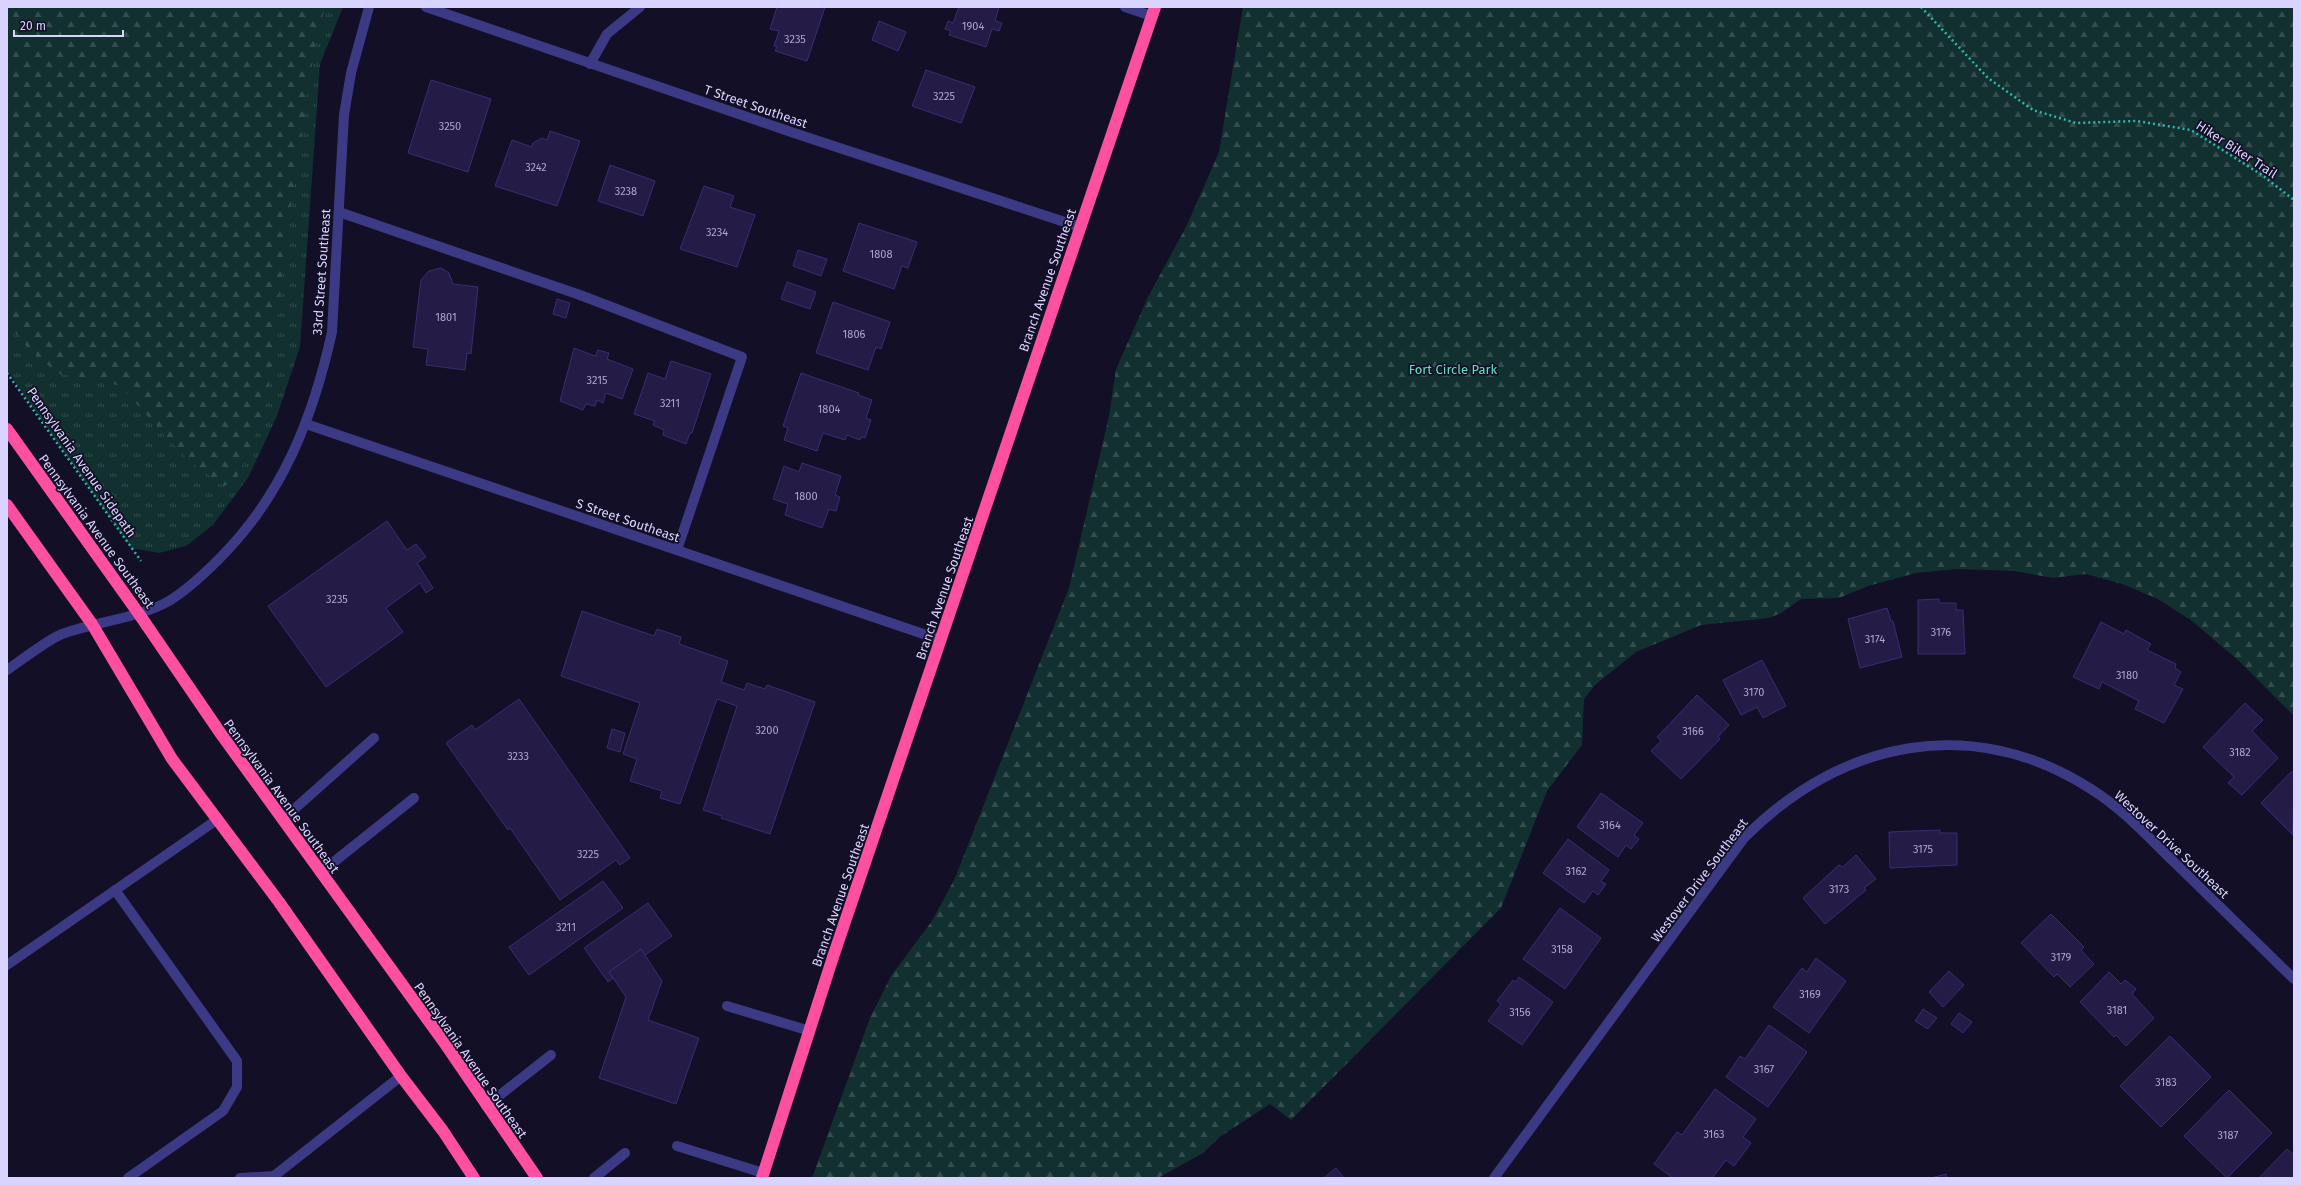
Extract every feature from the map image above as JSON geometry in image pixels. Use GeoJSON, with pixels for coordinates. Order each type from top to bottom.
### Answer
{"type":"FeatureCollection","features":[{"type":"Feature","properties":{"kind":"highway","name":"Branch Avenue Southeast"},"geometry":{"type":"LineString","coordinates":[[763,1175],[941,640],[1153,12]]}},
{"type":"Feature","properties":{"kind":"highway","name":"Pennsylvania Avenue Southeast"},"geometry":{"type":"LineString","coordinates":[[7,429],[139,614],[220,734],[446,1045],[486,1106],[537,1178]]}},
{"type":"Feature","properties":{"kind":"highway"},"geometry":{"type":"LineString","coordinates":[[7,505],[92,624],[172,759],[279,902],[401,1076],[443,1131],[474,1178]]}},
{"type":"Feature","properties":{"kind":"street","name":"33rd Street Southeast"},"geometry":{"type":"LineString","coordinates":[[7,670],[60,634],[92,624],[139,614],[169,601],[212,566],[237,540],[260,511],[280,480],[306,424],[323,372],[332,332],[344,115],[351,73],[369,7]]}},
{"type":"Feature","properties":{"kind":"street","name":"T Street Southeast"},"geometry":{"type":"LineString","coordinates":[[426,7],[590,64],[1080,227]]}},
{"type":"Feature","properties":{"kind":"street"},"geometry":{"type":"LineString","coordinates":[[590,64],[607,34],[640,7]]}},
{"type":"Feature","properties":{"kind":"street"},"geometry":{"type":"LineString","coordinates":[[1125,7],[1153,12]]}},
{"type":"Feature","properties":{"kind":"street"},"geometry":{"type":"LineString","coordinates":[[339,212],[580,295],[742,357],[677,550]]}},
{"type":"Feature","properties":{"kind":"street","name":"S Street Southeast"},"geometry":{"type":"LineString","coordinates":[[306,424],[941,640]]}},
{"type":"Feature","properties":{"kind":"street"},"geometry":{"type":"LineString","coordinates":[[282,820],[374,738]]}},
{"type":"Feature","properties":{"kind":"street","name":"Westover Drive Southeast"},"geometry":{"type":"LineString","coordinates":[[1494,1178],[1744,838],[1781,803],[1823,777],[1864,759],[1894,750],[1944,744],[1983,747],[2022,756],[2075,780],[2124,813],[2294,979]]}},
{"type":"Feature","properties":{"kind":"street"},"geometry":{"type":"LineString","coordinates":[[320,873],[414,798]]}},
{"type":"Feature","properties":{"kind":"street"},"geometry":{"type":"LineString","coordinates":[[7,965],[218,819]]}},
{"type":"Feature","properties":{"kind":"street"},"geometry":{"type":"LineString","coordinates":[[115,890],[237,1061],[237,1087],[223,1111],[128,1178]]}},
{"type":"Feature","properties":{"kind":"street"},"geometry":{"type":"LineString","coordinates":[[727,1006],[810,1031]]}},
{"type":"Feature","properties":{"kind":"street"},"geometry":{"type":"LineString","coordinates":[[486,1106],[551,1055]]}},
{"type":"Feature","properties":{"kind":"street"},"geometry":{"type":"LineString","coordinates":[[240,1178],[274,1176],[401,1076]]}},
{"type":"Feature","properties":{"kind":"street"},"geometry":{"type":"LineString","coordinates":[[677,1146],[763,1175]]}},
{"type":"Feature","properties":{"kind":"street"},"geometry":{"type":"LineString","coordinates":[[594,1178],[625,1153]]}},
{"type":"Feature","properties":{"kind":"path","name":"Hiker Biker Trail"},"geometry":{"type":"LineString","coordinates":[[1921,7],[1988,78],[2033,110],[2076,123],[2137,120],[2191,130],[2262,175],[2294,200]]}},
{"type":"Feature","properties":{"kind":"path","name":"Pennsylvania Avenue Sidepath"},"geometry":{"type":"LineString","coordinates":[[7,373],[140,561]]}},
{"type":"Feature","properties":{"kind":"green space"},"geometry":{"type":"Polygon","coordinates":[[[7,7],[343,7],[320,64],[300,347],[277,416],[248,478],[213,525],[186,546],[159,553],[131,548],[7,370],[7,7]]]}},
{"type":"Feature","properties":{"kind":"green space"},"geometry":{"type":"Polygon","coordinates":[[[7,7],[325,7],[314,51],[288,225],[268,391],[259,428],[235,482],[224,486],[190,462],[121,387],[107,381],[60,374],[33,354],[7,322],[7,7]]]}},
{"type":"Feature","properties":{"kind":"green space","name":"Fort Circle Park"},"geometry":{"type":"Polygon","coordinates":[[[1243,7],[2294,7],[2294,716],[2239,661],[2192,621],[2158,599],[2122,584],[2086,574],[2053,578],[2015,571],[1957,569],[1916,573],[1868,586],[1839,598],[1801,599],[1781,613],[1769,618],[1701,625],[1636,652],[1595,685],[1584,699],[1582,745],[1547,791],[1501,908],[1291,1120],[1270,1104],[1221,1136],[1203,1153],[1158,1178],[812,1178],[870,1018],[891,976],[932,921],[955,878],[1069,588],[1109,416],[1116,369],[1148,297],[1187,225],[1219,152],[1243,7]]]}},
{"type":"Feature","properties":{"kind":"building"},"geometry":{"type":"Polygon","coordinates":[[[777,7],[825,7],[807,61],[775,51],[777,47],[774,46],[779,31],[770,29],[777,7]]]}},
{"type":"Feature","properties":{"kind":"building"},"geometry":{"type":"Polygon","coordinates":[[[959,7],[999,7],[995,21],[1002,23],[999,31],[992,29],[986,47],[949,35],[951,31],[945,29],[948,21],[953,23],[959,7]]]}},
{"type":"Feature","properties":{"kind":"building"},"geometry":{"type":"Polygon","coordinates":[[[879,21],[906,32],[898,51],[872,40],[879,21]]]}},
{"type":"Feature","properties":{"kind":"building"},"geometry":{"type":"Polygon","coordinates":[[[926,70],[975,87],[961,123],[912,106],[926,70]]]}},
{"type":"Feature","properties":{"kind":"building"},"geometry":{"type":"Polygon","coordinates":[[[431,80],[491,99],[468,172],[408,153],[431,80]]]}},
{"type":"Feature","properties":{"kind":"building"},"geometry":{"type":"Polygon","coordinates":[[[550,131],[580,141],[557,206],[495,186],[512,140],[532,147],[533,143],[542,138],[547,140],[550,131]]]}},
{"type":"Feature","properties":{"kind":"building"},"geometry":{"type":"Polygon","coordinates":[[[610,165],[655,181],[643,216],[598,201],[610,165]]]}},
{"type":"Feature","properties":{"kind":"building"},"geometry":{"type":"Polygon","coordinates":[[[704,186],[734,196],[730,207],[755,215],[737,267],[680,249],[704,186]]]}},
{"type":"Feature","properties":{"kind":"building"},"geometry":{"type":"Polygon","coordinates":[[[859,223],[917,242],[908,268],[902,266],[894,289],[843,271],[859,223]]]}},
{"type":"Feature","properties":{"kind":"building"},"geometry":{"type":"Polygon","coordinates":[[[798,250],[827,259],[821,276],[793,266],[798,250]]]}},
{"type":"Feature","properties":{"kind":"building"},"geometry":{"type":"Polygon","coordinates":[[[441,268],[449,273],[453,284],[478,287],[471,354],[467,353],[465,370],[426,365],[428,349],[413,347],[421,280],[429,271],[441,268]]]}},
{"type":"Feature","properties":{"kind":"building"},"geometry":{"type":"Polygon","coordinates":[[[787,282],[816,292],[810,309],[781,299],[787,282]]]}},
{"type":"Feature","properties":{"kind":"building"},"geometry":{"type":"Polygon","coordinates":[[[557,299],[570,303],[566,318],[553,314],[557,299]]]}},
{"type":"Feature","properties":{"kind":"building"},"geometry":{"type":"Polygon","coordinates":[[[833,302],[890,322],[881,349],[876,347],[868,370],[816,353],[833,302]]]}},
{"type":"Feature","properties":{"kind":"building"},"geometry":{"type":"Polygon","coordinates":[[[574,348],[595,356],[598,350],[609,353],[607,359],[633,369],[622,399],[606,393],[603,403],[597,400],[595,406],[586,404],[583,410],[560,401],[574,348]]]}},
{"type":"Feature","properties":{"kind":"building"},"geometry":{"type":"Polygon","coordinates":[[[671,361],[711,374],[692,433],[690,433],[686,444],[663,435],[664,430],[653,425],[655,421],[634,414],[648,373],[665,379],[671,361]]]}},
{"type":"Feature","properties":{"kind":"building"},"geometry":{"type":"Polygon","coordinates":[[[801,373],[859,393],[858,395],[872,400],[866,418],[871,420],[865,438],[861,437],[860,440],[847,435],[845,440],[823,433],[817,451],[784,440],[788,428],[783,426],[801,373]]]}},
{"type":"Feature","properties":{"kind":"building"},"geometry":{"type":"Polygon","coordinates":[[[802,463],[841,476],[835,495],[840,497],[836,511],[829,509],[822,528],[785,515],[788,504],[773,499],[784,466],[799,472],[802,463]]]}},
{"type":"Feature","properties":{"kind":"building"},"geometry":{"type":"Polygon","coordinates":[[[387,521],[407,550],[416,544],[426,557],[417,563],[433,588],[426,593],[420,583],[386,608],[403,632],[326,687],[268,606],[387,521]]]}},
{"type":"Feature","properties":{"kind":"building"},"geometry":{"type":"Polygon","coordinates":[[[1939,599],[1939,603],[1956,603],[1956,610],[1963,610],[1965,654],[1918,654],[1918,600],[1939,599]]]}},
{"type":"Feature","properties":{"kind":"building"},"geometry":{"type":"Polygon","coordinates":[[[1887,608],[1891,621],[1893,621],[1902,657],[1860,668],[1848,619],[1887,608]]]}},
{"type":"Feature","properties":{"kind":"building"},"geometry":{"type":"Polygon","coordinates":[[[582,611],[654,636],[657,629],[681,637],[679,644],[728,661],[721,682],[744,690],[747,683],[765,689],[767,685],[815,702],[770,834],[721,818],[722,816],[703,810],[737,706],[717,699],[680,804],[660,798],[662,791],[630,781],[637,759],[623,754],[640,703],[561,676],[582,611]]]}},
{"type":"Feature","properties":{"kind":"building"},"geometry":{"type":"Polygon","coordinates":[[[2101,622],[2124,634],[2126,630],[2151,644],[2147,650],[2176,664],[2175,668],[2181,672],[2174,685],[2183,689],[2164,723],[2135,709],[2139,701],[2102,682],[2099,689],[2073,677],[2101,622]]]}},
{"type":"Feature","properties":{"kind":"building"},"geometry":{"type":"Polygon","coordinates":[[[1762,660],[1786,706],[1763,718],[1757,707],[1741,715],[1723,680],[1762,660]]]}},
{"type":"Feature","properties":{"kind":"building"},"geometry":{"type":"Polygon","coordinates":[[[1697,695],[1729,725],[1718,737],[1720,739],[1681,779],[1651,751],[1661,741],[1657,737],[1697,695]]]}},
{"type":"Feature","properties":{"kind":"building"},"geometry":{"type":"Polygon","coordinates":[[[519,699],[630,858],[620,865],[616,860],[560,900],[510,828],[508,830],[446,743],[472,725],[475,730],[519,699]]]}},
{"type":"Feature","properties":{"kind":"building"},"geometry":{"type":"Polygon","coordinates":[[[2245,703],[2263,720],[2252,731],[2278,758],[2242,795],[2228,783],[2234,777],[2203,747],[2245,703]]]}},
{"type":"Feature","properties":{"kind":"building"},"geometry":{"type":"Polygon","coordinates":[[[612,729],[625,733],[620,752],[607,748],[612,729]]]}},
{"type":"Feature","properties":{"kind":"building"},"geometry":{"type":"Polygon","coordinates":[[[2291,772],[2294,772],[2293,835],[2261,803],[2291,772]]]}},
{"type":"Feature","properties":{"kind":"building"},"geometry":{"type":"Polygon","coordinates":[[[1601,793],[1643,823],[1634,835],[1639,839],[1631,849],[1626,845],[1618,857],[1577,827],[1601,793]]]}},
{"type":"Feature","properties":{"kind":"building"},"geometry":{"type":"Polygon","coordinates":[[[1940,830],[1940,833],[1957,833],[1957,865],[1890,868],[1889,832],[1940,830]]]}},
{"type":"Feature","properties":{"kind":"building"},"geometry":{"type":"Polygon","coordinates":[[[1568,839],[1609,870],[1601,881],[1606,884],[1598,895],[1593,891],[1584,903],[1543,873],[1568,839]]]}},
{"type":"Feature","properties":{"kind":"building"},"geometry":{"type":"Polygon","coordinates":[[[1856,855],[1876,879],[1864,888],[1866,890],[1825,924],[1803,898],[1839,865],[1843,867],[1856,855]]]}},
{"type":"Feature","properties":{"kind":"building"},"geometry":{"type":"Polygon","coordinates":[[[603,881],[623,908],[529,975],[509,947],[603,881]]]}},
{"type":"Feature","properties":{"kind":"building"},"geometry":{"type":"Polygon","coordinates":[[[648,903],[672,936],[645,955],[641,949],[609,972],[613,978],[608,982],[584,948],[648,903]]]}},
{"type":"Feature","properties":{"kind":"building"},"geometry":{"type":"Polygon","coordinates":[[[1560,908],[1601,938],[1565,989],[1523,959],[1560,908]]]}},
{"type":"Feature","properties":{"kind":"building"},"geometry":{"type":"Polygon","coordinates":[[[2051,914],[2084,947],[2081,950],[2094,964],[2070,987],[2057,974],[2054,977],[2021,943],[2051,914]]]}},
{"type":"Feature","properties":{"kind":"building"},"geometry":{"type":"Polygon","coordinates":[[[641,949],[662,981],[648,1020],[699,1038],[676,1104],[599,1078],[626,997],[609,972],[641,949]]]}},
{"type":"Feature","properties":{"kind":"building"},"geometry":{"type":"Polygon","coordinates":[[[1816,958],[1846,981],[1809,1033],[1773,1007],[1802,968],[1807,972],[1816,958]]]}},
{"type":"Feature","properties":{"kind":"building"},"geometry":{"type":"Polygon","coordinates":[[[1949,971],[1964,985],[1943,1007],[1929,992],[1949,971]]]}},
{"type":"Feature","properties":{"kind":"building"},"geometry":{"type":"Polygon","coordinates":[[[2109,972],[2121,984],[2125,980],[2136,989],[2132,994],[2154,1018],[2126,1046],[2116,1035],[2114,1037],[2080,1002],[2109,972]]]}},
{"type":"Feature","properties":{"kind":"building"},"geometry":{"type":"Polygon","coordinates":[[[1519,977],[1553,1002],[1522,1045],[1488,1021],[1501,1004],[1497,1001],[1513,980],[1516,982],[1519,977]]]}},
{"type":"Feature","properties":{"kind":"building"},"geometry":{"type":"Polygon","coordinates":[[[1923,1009],[1937,1018],[1928,1029],[1915,1021],[1923,1009]]]}},
{"type":"Feature","properties":{"kind":"building"},"geometry":{"type":"Polygon","coordinates":[[[1959,1013],[1972,1022],[1963,1033],[1951,1024],[1959,1013]]]}},
{"type":"Feature","properties":{"kind":"building"},"geometry":{"type":"Polygon","coordinates":[[[1769,1025],[1807,1052],[1768,1107],[1726,1077],[1740,1056],[1745,1059],[1769,1025]]]}},
{"type":"Feature","properties":{"kind":"building"},"geometry":{"type":"Polygon","coordinates":[[[2170,1036],[2211,1077],[2161,1127],[2120,1086],[2170,1036]]]}},
{"type":"Feature","properties":{"kind":"building"},"geometry":{"type":"Polygon","coordinates":[[[1715,1089],[1756,1119],[1743,1137],[1751,1143],[1734,1166],[1726,1160],[1712,1178],[1673,1178],[1654,1164],[1677,1132],[1682,1135],[1715,1089]]]}},
{"type":"Feature","properties":{"kind":"building"},"geometry":{"type":"Polygon","coordinates":[[[2229,1090],[2272,1133],[2227,1178],[2184,1136],[2229,1090]]]}},
{"type":"Feature","properties":{"kind":"building"},"geometry":{"type":"Polygon","coordinates":[[[2287,1149],[2294,1155],[2294,1178],[2259,1178],[2287,1149]]]}},
{"type":"Feature","properties":{"kind":"building"},"geometry":{"type":"Polygon","coordinates":[[[1336,1168],[1344,1178],[1324,1178],[1336,1168]]]}},
{"type":"Feature","properties":{"kind":"building"},"geometry":{"type":"Polygon","coordinates":[[[1946,1174],[1947,1178],[1931,1178],[1946,1174]]]}}]}
